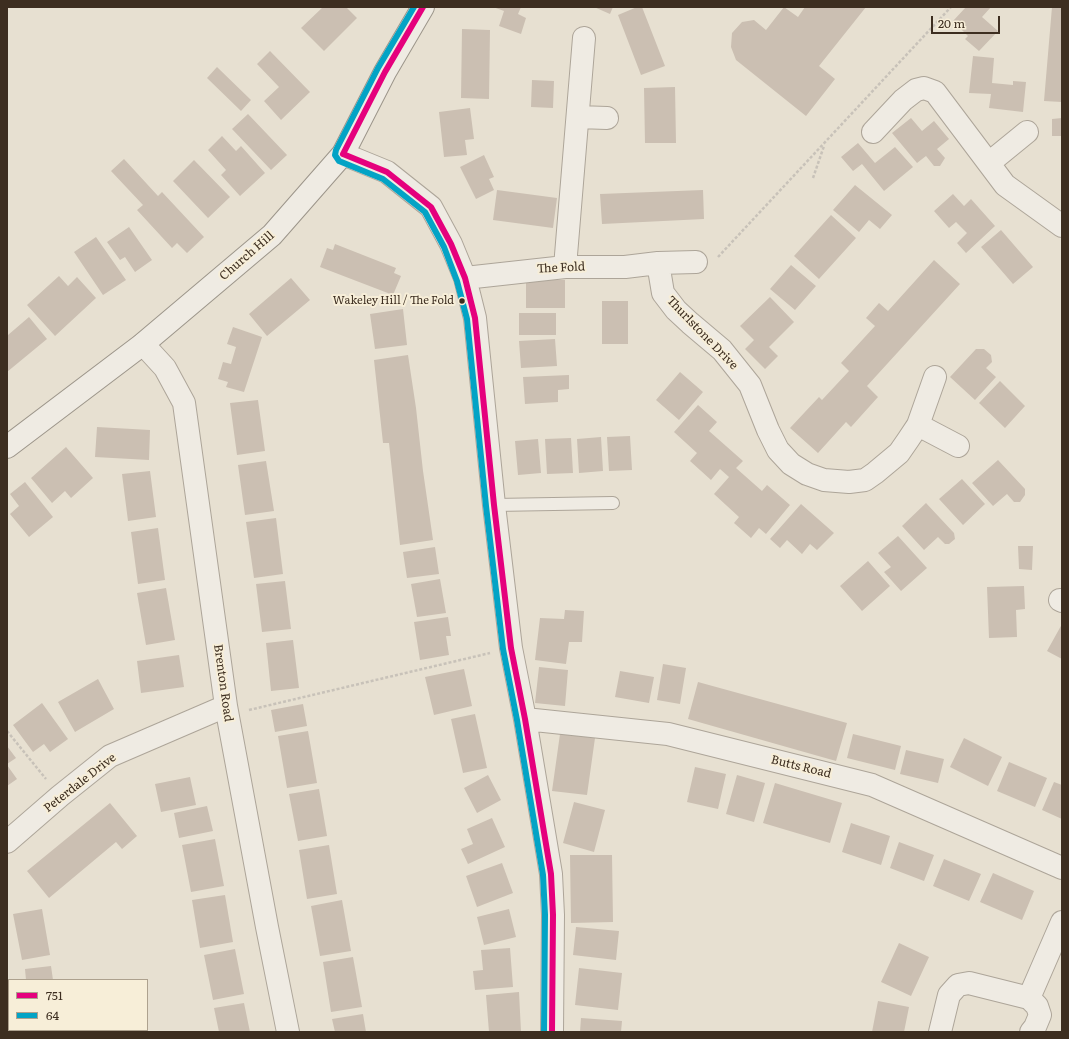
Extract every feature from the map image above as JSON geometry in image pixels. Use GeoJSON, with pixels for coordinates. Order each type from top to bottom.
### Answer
{"type":"FeatureCollection","features":[{"type":"Feature","properties":{"kind":"street","name":"Church Hill"},"geometry":{"type":"LineString","coordinates":[[7,447],[143,344],[272,236],[343,154],[385,72],[423,7]]}},
{"type":"Feature","properties":{"kind":"street"},"geometry":{"type":"LineString","coordinates":[[564,267],[584,38]]}},
{"type":"Feature","properties":{"kind":"street"},"geometry":{"type":"LineString","coordinates":[[872,132],[903,100],[916,90],[924,88],[935,92],[1005,184],[1062,226]]}},
{"type":"Feature","properties":{"kind":"street"},"geometry":{"type":"LineString","coordinates":[[578,117],[608,118]]}},
{"type":"Feature","properties":{"kind":"street"},"geometry":{"type":"LineString","coordinates":[[989,163],[1027,132]]}},
{"type":"Feature","properties":{"kind":"street"},"geometry":{"type":"LineString","coordinates":[[343,154],[386,172],[431,207],[451,244],[465,278],[475,318],[494,505],[511,648],[525,718],[551,874],[553,915],[552,1032]]}},
{"type":"Feature","properties":{"kind":"street"},"geometry":{"type":"LineString","coordinates":[[658,264],[696,262]]}},
{"type":"Feature","properties":{"kind":"street","name":"The Fold"},"geometry":{"type":"LineString","coordinates":[[465,278],[564,267],[625,267],[658,264]]}},
{"type":"Feature","properties":{"kind":"street","name":"Thurlstone Drive"},"geometry":{"type":"LineString","coordinates":[[658,264],[663,293],[676,310],[722,350],[750,385],[768,430],[778,450],[791,464],[807,474],[824,480],[849,482],[865,480],[875,473],[899,453],[918,425],[936,377]]}},
{"type":"Feature","properties":{"kind":"street","name":"Brenton Road"},"geometry":{"type":"LineString","coordinates":[[143,344],[165,368],[184,403],[227,711],[288,1032]]}},
{"type":"Feature","properties":{"kind":"street"},"geometry":{"type":"LineString","coordinates":[[918,425],[958,446]]}},
{"type":"Feature","properties":{"kind":"street","name":"Peterdale Drive"},"geometry":{"type":"LineString","coordinates":[[7,842],[60,796],[110,756],[227,711]]}},
{"type":"Feature","properties":{"kind":"street","name":"Butts Road"},"geometry":{"type":"LineString","coordinates":[[525,718],[668,734],[872,785],[1062,868]]}},
{"type":"Feature","properties":{"kind":"street"},"geometry":{"type":"LineString","coordinates":[[1029,998],[1062,922]]}},
{"type":"Feature","properties":{"kind":"street"},"geometry":{"type":"LineString","coordinates":[[940,1032],[949,995],[958,985],[969,983],[1029,998],[1037,1006],[1040,1015],[1031,1032]]}},
{"type":"Feature","properties":{"kind":"lane"},"geometry":{"type":"LineString","coordinates":[[494,505],[613,503]]}},
{"type":"Feature","properties":{"kind":"path"},"geometry":{"type":"LineString","coordinates":[[696,262],[716,259],[824,145],[951,7]]}},
{"type":"Feature","properties":{"kind":"path"},"geometry":{"type":"LineString","coordinates":[[813,178],[824,145]]}},
{"type":"Feature","properties":{"kind":"path"},"geometry":{"type":"LineString","coordinates":[[227,711],[511,648]]}},
{"type":"Feature","properties":{"kind":"path"},"geometry":{"type":"LineString","coordinates":[[7,731],[60,796]]}},
{"type":"Feature","properties":{"kind":"building"},"geometry":{"type":"Polygon","coordinates":[[[323,7],[346,7],[357,18],[324,51],[301,28],[323,7]]]}},
{"type":"Feature","properties":{"kind":"building"},"geometry":{"type":"Polygon","coordinates":[[[493,7],[521,7],[518,14],[526,18],[521,34],[499,26],[504,11],[493,7]]]}},
{"type":"Feature","properties":{"kind":"building"},"geometry":{"type":"Polygon","coordinates":[[[594,7],[613,7],[610,14],[594,7]]]}},
{"type":"Feature","properties":{"kind":"building"},"geometry":{"type":"Polygon","coordinates":[[[637,7],[642,7],[665,66],[641,75],[618,15],[637,7]]]}},
{"type":"Feature","properties":{"kind":"building"},"geometry":{"type":"Polygon","coordinates":[[[784,7],[798,17],[805,7],[866,7],[819,66],[835,79],[806,116],[736,60],[731,47],[732,33],[742,22],[754,20],[766,30],[784,7]]]}},
{"type":"Feature","properties":{"kind":"building"},"geometry":{"type":"Polygon","coordinates":[[[966,7],[991,7],[982,17],[998,31],[979,51],[965,39],[968,36],[953,21],[966,7]]]}},
{"type":"Feature","properties":{"kind":"building"},"geometry":{"type":"Polygon","coordinates":[[[1052,7],[1062,7],[1062,102],[1044,101],[1052,7]]]}},
{"type":"Feature","properties":{"kind":"building"},"geometry":{"type":"Polygon","coordinates":[[[462,29],[490,30],[489,99],[461,98],[462,29]]]}},
{"type":"Feature","properties":{"kind":"building"},"geometry":{"type":"Polygon","coordinates":[[[270,51],[310,92],[281,120],[264,101],[279,87],[257,64],[270,51]]]}},
{"type":"Feature","properties":{"kind":"building"},"geometry":{"type":"Polygon","coordinates":[[[973,56],[994,58],[992,83],[1013,85],[1013,81],[1026,82],[1023,112],[989,108],[991,94],[969,93],[973,56]]]}},
{"type":"Feature","properties":{"kind":"building"},"geometry":{"type":"Polygon","coordinates":[[[217,67],[251,100],[241,111],[207,78],[217,67]]]}},
{"type":"Feature","properties":{"kind":"building"},"geometry":{"type":"Polygon","coordinates":[[[532,80],[554,81],[553,108],[531,107],[532,80]]]}},
{"type":"Feature","properties":{"kind":"building"},"geometry":{"type":"Polygon","coordinates":[[[675,87],[676,143],[645,143],[644,88],[675,87]]]}},
{"type":"Feature","properties":{"kind":"building"},"geometry":{"type":"Polygon","coordinates":[[[470,108],[474,139],[465,140],[467,155],[444,157],[439,112],[470,108]]]}},
{"type":"Feature","properties":{"kind":"building"},"geometry":{"type":"Polygon","coordinates":[[[248,114],[287,155],[271,170],[232,129],[248,114]]]}},
{"type":"Feature","properties":{"kind":"building"},"geometry":{"type":"Polygon","coordinates":[[[911,118],[922,131],[934,121],[949,139],[937,149],[945,158],[940,166],[934,166],[926,156],[917,163],[892,133],[911,118]]]}},
{"type":"Feature","properties":{"kind":"building"},"geometry":{"type":"Polygon","coordinates":[[[1062,118],[1062,136],[1052,136],[1052,119],[1062,118]]]}},
{"type":"Feature","properties":{"kind":"building"},"geometry":{"type":"Polygon","coordinates":[[[222,136],[236,151],[241,146],[265,173],[240,196],[221,175],[226,170],[208,150],[222,136]]]}},
{"type":"Feature","properties":{"kind":"building"},"geometry":{"type":"Polygon","coordinates":[[[858,143],[875,163],[895,147],[913,167],[884,191],[862,164],[853,171],[841,157],[858,143]]]}},
{"type":"Feature","properties":{"kind":"building"},"geometry":{"type":"Polygon","coordinates":[[[484,155],[494,177],[489,179],[494,190],[476,199],[460,167],[484,155]]]}},
{"type":"Feature","properties":{"kind":"building"},"geometry":{"type":"Polygon","coordinates":[[[124,159],[158,196],[162,192],[204,237],[187,253],[177,243],[172,248],[137,210],[143,205],[111,171],[124,159]]]}},
{"type":"Feature","properties":{"kind":"building"},"geometry":{"type":"Polygon","coordinates":[[[194,160],[230,197],[208,218],[173,181],[194,160]]]}},
{"type":"Feature","properties":{"kind":"building"},"geometry":{"type":"Polygon","coordinates":[[[855,185],[892,215],[880,229],[869,220],[859,232],[833,210],[855,185]]]}},
{"type":"Feature","properties":{"kind":"building"},"geometry":{"type":"Polygon","coordinates":[[[497,190],[557,198],[553,228],[493,220],[497,190]]]}},
{"type":"Feature","properties":{"kind":"building"},"geometry":{"type":"Polygon","coordinates":[[[703,190],[704,219],[602,224],[600,194],[703,190]]]}},
{"type":"Feature","properties":{"kind":"building"},"geometry":{"type":"Polygon","coordinates":[[[953,194],[964,206],[971,199],[995,226],[966,253],[957,243],[967,233],[956,222],[949,228],[934,211],[953,194]]]}},
{"type":"Feature","properties":{"kind":"building"},"geometry":{"type":"Polygon","coordinates":[[[831,215],[856,238],[819,279],[794,256],[831,215]]]}},
{"type":"Feature","properties":{"kind":"building"},"geometry":{"type":"Polygon","coordinates":[[[129,227],[152,260],[135,272],[125,257],[120,260],[107,242],[129,227]]]}},
{"type":"Feature","properties":{"kind":"building"},"geometry":{"type":"Polygon","coordinates":[[[1001,230],[1033,267],[1013,284],[981,247],[1001,230]]]}},
{"type":"Feature","properties":{"kind":"building"},"geometry":{"type":"Polygon","coordinates":[[[96,237],[126,280],[103,295],[74,252],[96,237]]]}},
{"type":"Feature","properties":{"kind":"building"},"geometry":{"type":"Polygon","coordinates":[[[335,244],[396,268],[394,273],[401,276],[393,295],[320,267],[327,248],[333,250],[335,244]]]}},
{"type":"Feature","properties":{"kind":"building"},"geometry":{"type":"Polygon","coordinates":[[[934,260],[960,284],[867,386],[878,397],[851,427],[846,422],[818,453],[790,428],[819,397],[822,400],[849,371],[841,363],[875,326],[866,318],[879,303],[888,311],[934,260]]]}},
{"type":"Feature","properties":{"kind":"building"},"geometry":{"type":"Polygon","coordinates":[[[791,265],[816,286],[795,310],[770,289],[791,265]]]}},
{"type":"Feature","properties":{"kind":"building"},"geometry":{"type":"Polygon","coordinates":[[[59,276],[68,286],[77,277],[96,298],[55,336],[27,305],[59,276]]]}},
{"type":"Feature","properties":{"kind":"building"},"geometry":{"type":"Polygon","coordinates":[[[291,278],[310,300],[267,336],[249,314],[291,278]]]}},
{"type":"Feature","properties":{"kind":"building"},"geometry":{"type":"Polygon","coordinates":[[[526,280],[565,280],[565,308],[526,308],[526,280]]]}},
{"type":"Feature","properties":{"kind":"building"},"geometry":{"type":"Polygon","coordinates":[[[770,297],[794,322],[769,347],[778,356],[765,369],[745,349],[754,340],[740,326],[770,297]]]}},
{"type":"Feature","properties":{"kind":"building"},"geometry":{"type":"Polygon","coordinates":[[[602,301],[628,301],[628,344],[602,344],[602,301]]]}},
{"type":"Feature","properties":{"kind":"building"},"geometry":{"type":"Polygon","coordinates":[[[403,309],[407,345],[375,349],[370,314],[403,309]]]}},
{"type":"Feature","properties":{"kind":"building"},"geometry":{"type":"Polygon","coordinates":[[[519,313],[556,313],[556,335],[519,335],[519,313]]]}},
{"type":"Feature","properties":{"kind":"building"},"geometry":{"type":"Polygon","coordinates":[[[29,317],[47,339],[7,372],[7,333],[8,335],[29,317]]]}},
{"type":"Feature","properties":{"kind":"building"},"geometry":{"type":"Polygon","coordinates":[[[233,327],[262,337],[244,392],[226,387],[228,382],[218,379],[223,362],[231,364],[236,347],[227,344],[233,327]]]}},
{"type":"Feature","properties":{"kind":"building"},"geometry":{"type":"Polygon","coordinates":[[[555,339],[557,366],[521,368],[519,341],[555,339]]]}},
{"type":"Feature","properties":{"kind":"building"},"geometry":{"type":"Polygon","coordinates":[[[976,349],[984,349],[991,355],[992,362],[986,368],[996,377],[975,400],[950,377],[976,349]]]}},
{"type":"Feature","properties":{"kind":"building"},"geometry":{"type":"Polygon","coordinates":[[[408,355],[433,540],[400,545],[389,443],[383,443],[374,360],[408,355]]]}},
{"type":"Feature","properties":{"kind":"building"},"geometry":{"type":"Polygon","coordinates":[[[680,372],[703,392],[679,420],[656,400],[680,372]]]}},
{"type":"Feature","properties":{"kind":"building"},"geometry":{"type":"Polygon","coordinates":[[[569,375],[569,389],[558,390],[558,402],[525,404],[523,377],[569,375]]]}},
{"type":"Feature","properties":{"kind":"building"},"geometry":{"type":"Polygon","coordinates":[[[1000,381],[1025,406],[1005,428],[979,403],[1000,381]]]}},
{"type":"Feature","properties":{"kind":"building"},"geometry":{"type":"Polygon","coordinates":[[[258,400],[265,451],[237,455],[230,403],[258,400]]]}},
{"type":"Feature","properties":{"kind":"building"},"geometry":{"type":"Polygon","coordinates":[[[698,405],[717,422],[709,431],[743,461],[736,468],[762,491],[767,485],[790,505],[766,534],[759,528],[751,538],[734,523],[739,517],[714,494],[729,477],[720,469],[711,480],[690,461],[697,453],[674,432],[698,405]]]}},
{"type":"Feature","properties":{"kind":"building"},"geometry":{"type":"Polygon","coordinates":[[[97,427],[150,430],[149,460],[95,457],[97,427]]]}},
{"type":"Feature","properties":{"kind":"building"},"geometry":{"type":"Polygon","coordinates":[[[630,436],[632,470],[609,471],[607,437],[630,436]]]}},
{"type":"Feature","properties":{"kind":"building"},"geometry":{"type":"Polygon","coordinates":[[[601,437],[603,471],[579,473],[577,439],[601,437]]]}},
{"type":"Feature","properties":{"kind":"building"},"geometry":{"type":"Polygon","coordinates":[[[571,438],[573,473],[547,474],[545,439],[571,438]]]}},
{"type":"Feature","properties":{"kind":"building"},"geometry":{"type":"Polygon","coordinates":[[[538,439],[541,473],[518,475],[515,441],[538,439]]]}},
{"type":"Feature","properties":{"kind":"building"},"geometry":{"type":"Polygon","coordinates":[[[66,447],[93,478],[71,498],[65,491],[52,503],[31,478],[66,447]]]}},
{"type":"Feature","properties":{"kind":"building"},"geometry":{"type":"Polygon","coordinates":[[[998,460],[1025,489],[1025,495],[1020,502],[1014,502],[1007,494],[993,506],[972,483],[998,460]]]}},
{"type":"Feature","properties":{"kind":"building"},"geometry":{"type":"Polygon","coordinates":[[[266,461],[274,511],[245,515],[238,465],[266,461]]]}},
{"type":"Feature","properties":{"kind":"building"},"geometry":{"type":"Polygon","coordinates":[[[150,471],[156,517],[128,521],[122,474],[150,471]]]}},
{"type":"Feature","properties":{"kind":"building"},"geometry":{"type":"Polygon","coordinates":[[[962,479],[985,504],[963,525],[939,499],[962,479]]]}},
{"type":"Feature","properties":{"kind":"building"},"geometry":{"type":"Polygon","coordinates":[[[25,482],[53,517],[29,537],[10,514],[19,506],[10,494],[25,482]]]}},
{"type":"Feature","properties":{"kind":"building"},"geometry":{"type":"Polygon","coordinates":[[[926,503],[954,533],[955,539],[949,544],[945,544],[938,537],[924,550],[902,526],[926,503]]]}},
{"type":"Feature","properties":{"kind":"building"},"geometry":{"type":"Polygon","coordinates":[[[801,504],[834,533],[817,550],[810,544],[802,554],[787,540],[780,548],[770,539],[801,504]]]}},
{"type":"Feature","properties":{"kind":"building"},"geometry":{"type":"Polygon","coordinates":[[[276,518],[283,574],[254,578],[246,522],[276,518]]]}},
{"type":"Feature","properties":{"kind":"building"},"geometry":{"type":"Polygon","coordinates":[[[158,528],[165,580],[138,584],[131,532],[158,528]]]}},
{"type":"Feature","properties":{"kind":"building"},"geometry":{"type":"Polygon","coordinates":[[[898,536],[927,568],[901,591],[884,572],[891,567],[878,553],[898,536]]]}},
{"type":"Feature","properties":{"kind":"building"},"geometry":{"type":"Polygon","coordinates":[[[1018,546],[1033,546],[1032,570],[1019,569],[1018,546]]]}},
{"type":"Feature","properties":{"kind":"building"},"geometry":{"type":"Polygon","coordinates":[[[435,547],[439,574],[407,578],[403,552],[435,547]]]}},
{"type":"Feature","properties":{"kind":"building"},"geometry":{"type":"Polygon","coordinates":[[[868,561],[890,586],[862,611],[840,586],[868,561]]]}},
{"type":"Feature","properties":{"kind":"building"},"geometry":{"type":"Polygon","coordinates":[[[440,579],[446,613],[417,617],[411,584],[440,579]]]}},
{"type":"Feature","properties":{"kind":"building"},"geometry":{"type":"Polygon","coordinates":[[[285,581],[291,629],[262,632],[256,584],[285,581]]]}},
{"type":"Feature","properties":{"kind":"building"},"geometry":{"type":"Polygon","coordinates":[[[1024,586],[1025,609],[1016,610],[1017,637],[989,638],[987,587],[1024,586]]]}},
{"type":"Feature","properties":{"kind":"building"},"geometry":{"type":"Polygon","coordinates":[[[166,588],[175,640],[146,645],[137,593],[166,588]]]}},
{"type":"Feature","properties":{"kind":"building"},"geometry":{"type":"Polygon","coordinates":[[[565,610],[584,611],[582,642],[569,642],[566,664],[535,660],[540,618],[564,619],[565,610]]]}},
{"type":"Feature","properties":{"kind":"building"},"geometry":{"type":"Polygon","coordinates":[[[448,617],[451,636],[446,636],[449,655],[420,660],[414,622],[448,617]]]}},
{"type":"Feature","properties":{"kind":"building"},"geometry":{"type":"Polygon","coordinates":[[[1062,624],[1062,659],[1047,651],[1062,624]]]}},
{"type":"Feature","properties":{"kind":"building"},"geometry":{"type":"Polygon","coordinates":[[[293,640],[299,688],[271,691],[266,643],[293,640]]]}},
{"type":"Feature","properties":{"kind":"building"},"geometry":{"type":"Polygon","coordinates":[[[179,655],[184,687],[141,693],[137,661],[179,655]]]}},
{"type":"Feature","properties":{"kind":"building"},"geometry":{"type":"Polygon","coordinates":[[[663,664],[686,668],[680,704],[657,700],[663,664]]]}},
{"type":"Feature","properties":{"kind":"building"},"geometry":{"type":"Polygon","coordinates":[[[539,667],[568,670],[565,706],[535,703],[539,667]]]}},
{"type":"Feature","properties":{"kind":"building"},"geometry":{"type":"Polygon","coordinates":[[[464,669],[472,706],[434,715],[425,677],[464,669]]]}},
{"type":"Feature","properties":{"kind":"building"},"geometry":{"type":"Polygon","coordinates":[[[620,671],[654,677],[649,703],[615,697],[620,671]]]}},
{"type":"Feature","properties":{"kind":"building"},"geometry":{"type":"Polygon","coordinates":[[[98,679],[114,709],[75,732],[58,702],[98,679]]]}},
{"type":"Feature","properties":{"kind":"building"},"geometry":{"type":"Polygon","coordinates":[[[698,682],[847,723],[836,761],[688,719],[698,682]]]}},
{"type":"Feature","properties":{"kind":"building"},"geometry":{"type":"Polygon","coordinates":[[[42,703],[68,739],[50,752],[44,744],[33,752],[13,725],[42,703]]]}},
{"type":"Feature","properties":{"kind":"building"},"geometry":{"type":"Polygon","coordinates":[[[303,704],[307,726],[275,732],[271,710],[303,704]]]}},
{"type":"Feature","properties":{"kind":"building"},"geometry":{"type":"Polygon","coordinates":[[[475,714],[487,768],[463,773],[451,719],[475,714]]]}},
{"type":"Feature","properties":{"kind":"building"},"geometry":{"type":"Polygon","coordinates":[[[308,731],[317,783],[287,788],[278,736],[308,731]]]}},
{"type":"Feature","properties":{"kind":"building"},"geometry":{"type":"Polygon","coordinates":[[[560,734],[595,738],[587,795],[552,791],[560,734]]]}},
{"type":"Feature","properties":{"kind":"building"},"geometry":{"type":"Polygon","coordinates":[[[853,734],[901,746],[895,770],[847,758],[853,734]]]}},
{"type":"Feature","properties":{"kind":"building"},"geometry":{"type":"Polygon","coordinates":[[[964,738],[1002,757],[988,786],[950,767],[964,738]]]}},
{"type":"Feature","properties":{"kind":"building"},"geometry":{"type":"Polygon","coordinates":[[[7,746],[16,758],[7,764],[7,746]]]}},
{"type":"Feature","properties":{"kind":"building"},"geometry":{"type":"Polygon","coordinates":[[[906,750],[944,759],[938,783],[900,774],[906,750]]]}},
{"type":"Feature","properties":{"kind":"building"},"geometry":{"type":"Polygon","coordinates":[[[1009,762],[1047,778],[1035,807],[997,791],[1009,762]]]}},
{"type":"Feature","properties":{"kind":"building"},"geometry":{"type":"Polygon","coordinates":[[[7,765],[17,779],[7,786],[7,765]]]}},
{"type":"Feature","properties":{"kind":"building"},"geometry":{"type":"Polygon","coordinates":[[[695,767],[726,774],[718,809],[687,802],[695,767]]]}},
{"type":"Feature","properties":{"kind":"building"},"geometry":{"type":"Polygon","coordinates":[[[488,775],[501,800],[477,813],[464,788],[488,775]]]}},
{"type":"Feature","properties":{"kind":"building"},"geometry":{"type":"Polygon","coordinates":[[[737,775],[765,783],[754,822],[726,814],[737,775]]]}},
{"type":"Feature","properties":{"kind":"building"},"geometry":{"type":"Polygon","coordinates":[[[190,777],[196,805],[161,812],[155,784],[190,777]]]}},
{"type":"Feature","properties":{"kind":"building"},"geometry":{"type":"Polygon","coordinates":[[[1054,782],[1062,785],[1062,819],[1042,810],[1054,782]]]}},
{"type":"Feature","properties":{"kind":"building"},"geometry":{"type":"Polygon","coordinates":[[[775,783],[842,803],[830,843],[763,823],[775,783]]]}},
{"type":"Feature","properties":{"kind":"building"},"geometry":{"type":"Polygon","coordinates":[[[319,789],[327,836],[298,841],[289,794],[319,789]]]}},
{"type":"Feature","properties":{"kind":"building"},"geometry":{"type":"Polygon","coordinates":[[[574,802],[605,810],[594,852],[563,843],[574,802]]]}},
{"type":"Feature","properties":{"kind":"building"},"geometry":{"type":"Polygon","coordinates":[[[110,803],[137,836],[122,849],[116,842],[49,898],[27,871],[110,803]]]}},
{"type":"Feature","properties":{"kind":"building"},"geometry":{"type":"Polygon","coordinates":[[[207,806],[213,831],[179,838],[174,813],[207,806]]]}},
{"type":"Feature","properties":{"kind":"building"},"geometry":{"type":"Polygon","coordinates":[[[492,818],[505,847],[468,864],[461,849],[473,844],[467,829],[492,818]]]}},
{"type":"Feature","properties":{"kind":"building"},"geometry":{"type":"Polygon","coordinates":[[[851,823],[890,836],[881,865],[842,852],[851,823]]]}},
{"type":"Feature","properties":{"kind":"building"},"geometry":{"type":"Polygon","coordinates":[[[215,839],[224,886],[191,892],[182,845],[215,839]]]}},
{"type":"Feature","properties":{"kind":"building"},"geometry":{"type":"Polygon","coordinates":[[[899,842],[934,855],[924,881],[890,868],[899,842]]]}},
{"type":"Feature","properties":{"kind":"building"},"geometry":{"type":"Polygon","coordinates":[[[329,845],[337,894],[307,899],[299,850],[329,845]]]}},
{"type":"Feature","properties":{"kind":"building"},"geometry":{"type":"Polygon","coordinates":[[[570,855],[612,855],[613,922],[571,923],[570,855]]]}},
{"type":"Feature","properties":{"kind":"building"},"geometry":{"type":"Polygon","coordinates":[[[944,859],[981,874],[969,901],[933,886],[944,859]]]}},
{"type":"Feature","properties":{"kind":"building"},"geometry":{"type":"Polygon","coordinates":[[[502,863],[513,893],[477,907],[466,876],[502,863]]]}},
{"type":"Feature","properties":{"kind":"building"},"geometry":{"type":"Polygon","coordinates":[[[993,873],[1034,891],[1022,920],[980,902],[993,873]]]}},
{"type":"Feature","properties":{"kind":"building"},"geometry":{"type":"Polygon","coordinates":[[[225,895],[233,942],[200,948],[192,900],[225,895]]]}},
{"type":"Feature","properties":{"kind":"building"},"geometry":{"type":"Polygon","coordinates":[[[342,900],[351,951],[320,956],[311,906],[342,900]]]}},
{"type":"Feature","properties":{"kind":"building"},"geometry":{"type":"Polygon","coordinates":[[[42,909],[50,955],[22,960],[13,914],[42,909]]]}},
{"type":"Feature","properties":{"kind":"building"},"geometry":{"type":"Polygon","coordinates":[[[509,909],[516,937],[484,945],[477,917],[509,909]]]}},
{"type":"Feature","properties":{"kind":"building"},"geometry":{"type":"Polygon","coordinates":[[[576,927],[619,931],[616,960],[573,955],[576,927]]]}},
{"type":"Feature","properties":{"kind":"building"},"geometry":{"type":"Polygon","coordinates":[[[899,943],[929,957],[911,996],[881,982],[899,943]]]}},
{"type":"Feature","properties":{"kind":"building"},"geometry":{"type":"Polygon","coordinates":[[[510,948],[513,987],[475,990],[473,971],[483,970],[481,950],[510,948]]]}},
{"type":"Feature","properties":{"kind":"building"},"geometry":{"type":"Polygon","coordinates":[[[235,949],[244,994],[213,1000],[204,955],[235,949]]]}},
{"type":"Feature","properties":{"kind":"building"},"geometry":{"type":"Polygon","coordinates":[[[353,957],[362,1007],[331,1012],[323,962],[353,957]]]}},
{"type":"Feature","properties":{"kind":"building"},"geometry":{"type":"Polygon","coordinates":[[[51,966],[53,979],[26,979],[25,969],[51,966]]]}},
{"type":"Feature","properties":{"kind":"building"},"geometry":{"type":"Polygon","coordinates":[[[579,968],[622,973],[618,1010],[575,1005],[579,968]]]}},
{"type":"Feature","properties":{"kind":"building"},"geometry":{"type":"Polygon","coordinates":[[[519,992],[521,1032],[489,1032],[486,995],[519,992]]]}},
{"type":"Feature","properties":{"kind":"building"},"geometry":{"type":"Polygon","coordinates":[[[878,1001],[909,1007],[904,1032],[872,1032],[878,1001]]]}},
{"type":"Feature","properties":{"kind":"building"},"geometry":{"type":"Polygon","coordinates":[[[244,1003],[250,1032],[219,1032],[214,1008],[244,1003]]]}},
{"type":"Feature","properties":{"kind":"building"},"geometry":{"type":"Polygon","coordinates":[[[363,1014],[366,1032],[335,1032],[332,1019],[363,1014]]]}},
{"type":"Feature","properties":{"kind":"building"},"geometry":{"type":"Polygon","coordinates":[[[581,1018],[622,1021],[621,1032],[580,1032],[581,1018]]]}},
{"type":"Feature","properties":{"kind":"building"},"geometry":{"type":"Polygon","coordinates":[[[33,1031],[64,1031],[64,1032],[33,1031]]]}},
{"type":"Feature","properties":{"kind":"transit line","name":"64"},"geometry":{"type":"LineString","coordinates":[[414,7],[378,68],[336,150],[335,155],[339,161],[383,179],[425,212],[444,247],[457,281],[467,319],[486,506],[503,649],[517,720],[543,875],[545,915],[544,1032]]}},
{"type":"Feature","properties":{"kind":"transit line","name":"751"},"geometry":{"type":"LineString","coordinates":[[343,154],[385,72],[423,7]]}},
{"type":"Feature","properties":{"kind":"transit line","name":"751"},"geometry":{"type":"LineString","coordinates":[[343,154],[387,172],[431,207],[451,244],[465,278],[475,318],[494,505],[511,648],[525,719],[551,874],[553,915],[552,1032]]}},
{"type":"Feature","properties":{"kind":"place","name":"Wakeley Hill / The Fold"},"geometry":{"type":"Point","coordinates":[462,301]}}]}
